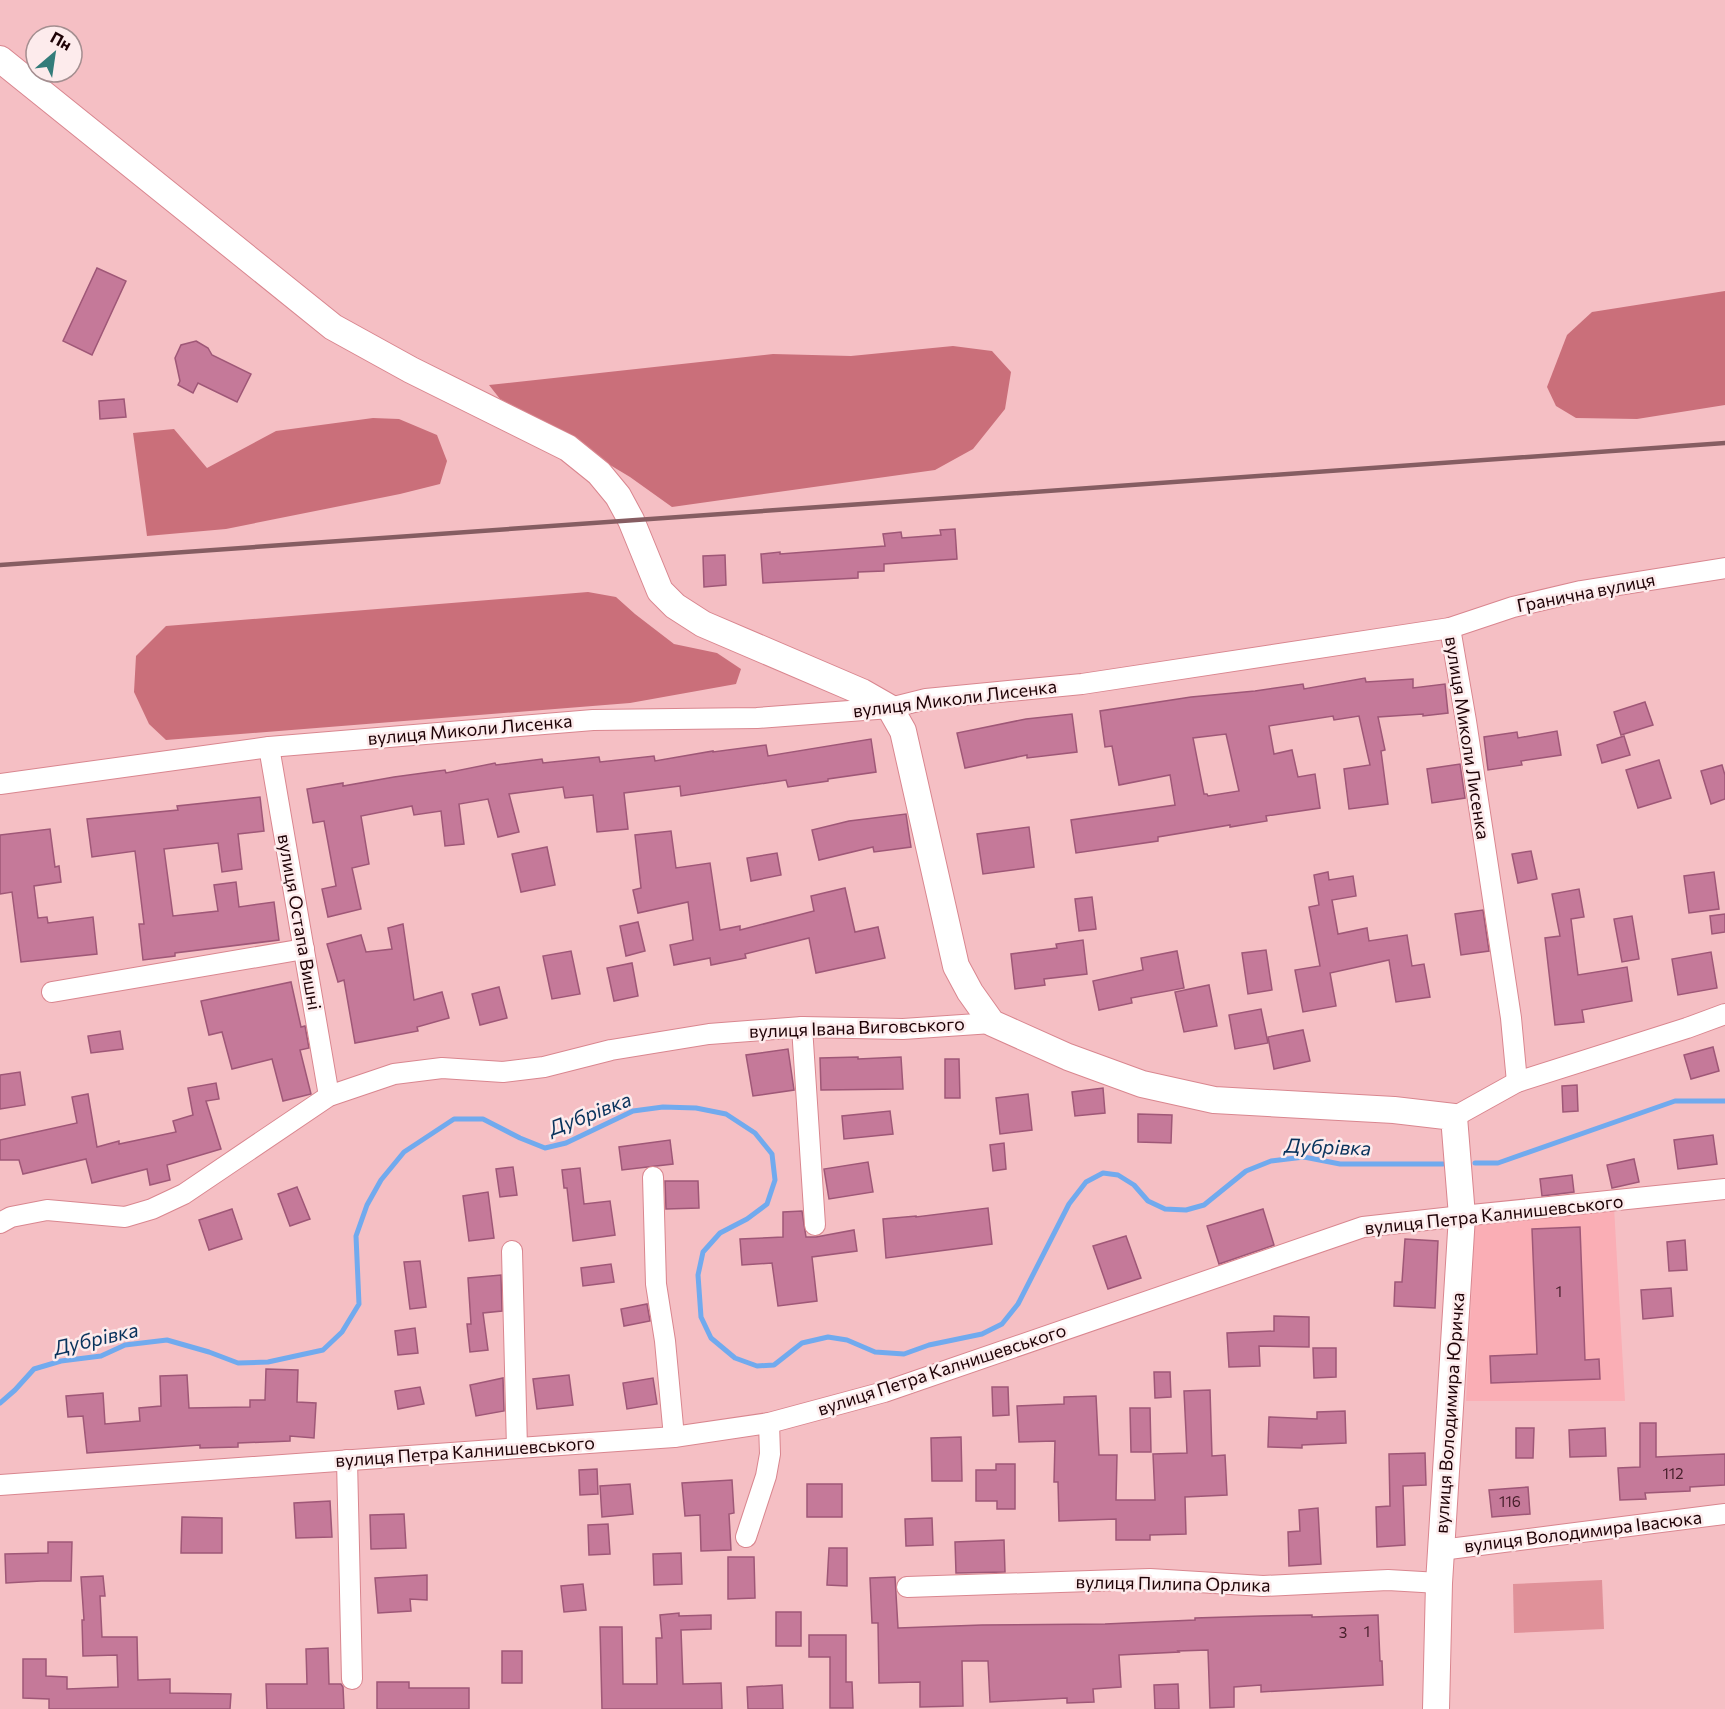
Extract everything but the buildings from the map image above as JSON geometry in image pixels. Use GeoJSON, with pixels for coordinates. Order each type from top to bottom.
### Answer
{"type":"FeatureCollection","features":[{"type":"Feature","properties":{"kind":"main road"},"geometry":{"type":"LineString","coordinates":[[0,59],[333,327],[411,370],[568,448],[599,473],[618,496],[631,520],[660,591],[675,606],[703,624],[862,692],[890,708],[903,731],[956,966],[970,992],[992,1023]]}},
{"type":"Feature","properties":{"kind":"main road","name":"вулиця Івана Виговського"},"geometry":{"type":"LineString","coordinates":[[992,1023],[1068,1057],[1142,1084],[1214,1100],[1394,1110],[1454,1117]]}},
{"type":"Feature","properties":{"kind":"main road","name":"вулиця Володимира Юричка"},"geometry":{"type":"LineString","coordinates":[[1436,1709],[1439,1583],[1462,1216],[1454,1117]]}},
{"type":"Feature","properties":{"kind":"street","name":"Гранична вулиця"},"geometry":{"type":"LineString","coordinates":[[1449,628],[1513,607],[1581,591],[1725,568]]}},
{"type":"Feature","properties":{"kind":"street","name":"вулиця Миколи Лисенка"},"geometry":{"type":"LineString","coordinates":[[0,784],[269,747],[593,720],[757,718],[890,708],[926,699],[1082,684],[1449,628],[1466,721],[1509,1007],[1517,1082]]}},
{"type":"Feature","properties":{"kind":"street","name":"вулиця Остапа Вишні"},"geometry":{"type":"LineString","coordinates":[[269,747],[329,1096]]}},
{"type":"Feature","properties":{"kind":"street"},"geometry":{"type":"LineString","coordinates":[[52,992],[304,949]]}},
{"type":"Feature","properties":{"kind":"street"},"geometry":{"type":"LineString","coordinates":[[1454,1117],[1517,1082],[1725,1014]]}},
{"type":"Feature","properties":{"kind":"street","name":"вулиця Івана Виговського"},"geometry":{"type":"LineString","coordinates":[[0,1223],[11,1217],[47,1210],[125,1217],[152,1209],[184,1194],[329,1096],[394,1074],[442,1068],[503,1072],[544,1067],[611,1050],[698,1036],[802,1027],[903,1029],[992,1023]]}},
{"type":"Feature","properties":{"kind":"street"},"geometry":{"type":"LineString","coordinates":[[802,1027],[815,1225]]}},
{"type":"Feature","properties":{"kind":"street"},"geometry":{"type":"LineString","coordinates":[[653,1177],[656,1284],[665,1341],[674,1437]]}},
{"type":"Feature","properties":{"kind":"street","name":"вулиця Петра Калнишевського"},"geometry":{"type":"LineString","coordinates":[[0,1485],[674,1437],[769,1423],[884,1392],[1364,1227],[1725,1189]]}},
{"type":"Feature","properties":{"kind":"street"},"geometry":{"type":"LineString","coordinates":[[512,1251],[517,1448]]}},
{"type":"Feature","properties":{"kind":"street"},"geometry":{"type":"LineString","coordinates":[[746,1537],[766,1476],[770,1454],[769,1423]]}},
{"type":"Feature","properties":{"kind":"street"},"geometry":{"type":"LineString","coordinates":[[346,1460],[352,1679]]}},
{"type":"Feature","properties":{"kind":"street","name":"вулиця Володимира Івасюка"},"geometry":{"type":"LineString","coordinates":[[1441,1550],[1725,1514]]}},
{"type":"Feature","properties":{"kind":"street","name":"вулиця Пилипа Орлика"},"geometry":{"type":"LineString","coordinates":[[907,1587],[1150,1579],[1263,1586],[1388,1580],[1439,1583]]}},
{"type":"Feature","properties":{"kind":"shaded area"},"geometry":{"type":"Polygon","coordinates":[[[1725,291],[1725,405],[1637,419],[1576,418],[1556,406],[1547,387],[1567,335],[1592,312],[1725,291]]]}},
{"type":"Feature","properties":{"kind":"shaded area"},"geometry":{"type":"Polygon","coordinates":[[[953,346],[992,351],[1011,372],[1005,409],[973,449],[935,470],[672,507],[630,477],[500,399],[489,385],[773,354],[851,356],[953,346]]]}},
{"type":"Feature","properties":{"kind":"shaded area"},"geometry":{"type":"Polygon","coordinates":[[[373,418],[399,419],[437,435],[447,461],[440,484],[226,529],[147,536],[133,433],[174,429],[207,468],[276,431],[373,418]]]}},
{"type":"Feature","properties":{"kind":"shaded area"},"geometry":{"type":"Polygon","coordinates":[[[588,592],[616,597],[674,644],[717,653],[741,669],[736,684],[630,703],[166,740],[149,724],[134,692],[136,656],[166,626],[588,592]]]}},
{"type":"Feature","properties":{"kind":"shaded area"},"geometry":{"type":"Polygon","coordinates":[[[1614,1207],[1625,1401],[1466,1401],[1475,1223],[1614,1207]]]}},
{"type":"Feature","properties":{"kind":"shaded area"},"geometry":{"type":"Polygon","coordinates":[[[1602,1580],[1604,1629],[1514,1633],[1513,1584],[1602,1580]]]}},
{"type":"Feature","properties":{"kind":"waterway","name":"Дубрівка"},"geometry":{"type":"LineString","coordinates":[[1475,1163],[1498,1163],[1675,1101],[1725,1101]]}},
{"type":"Feature","properties":{"kind":"waterway","name":"Дубрівка"},"geometry":{"type":"LineString","coordinates":[[0,1403],[34,1369],[61,1361],[101,1356],[125,1345],[167,1340],[238,1363],[268,1362],[323,1350],[342,1332],[359,1304],[356,1236],[367,1205],[381,1180],[404,1152],[454,1119],[483,1119],[545,1148],[566,1143],[633,1111],[663,1107],[696,1108],[726,1114],[755,1133],[772,1154],[775,1180],[767,1204],[747,1219],[720,1233],[703,1252],[698,1275],[701,1317],[711,1338],[735,1358],[757,1366],[774,1365],[802,1343],[828,1337],[847,1340],[875,1352],[904,1354],[929,1345],[982,1334],[1002,1324],[1018,1304],[1069,1204],[1086,1182],[1103,1173],[1118,1175],[1134,1185],[1148,1201],[1165,1209],[1186,1210],[1204,1205],[1246,1171],[1271,1161],[1304,1157],[1340,1164],[1443,1164]]}},
{"type":"Feature","properties":{"kind":"railway"},"geometry":{"type":"LineString","coordinates":[[0,565],[1725,443]]}}]}
